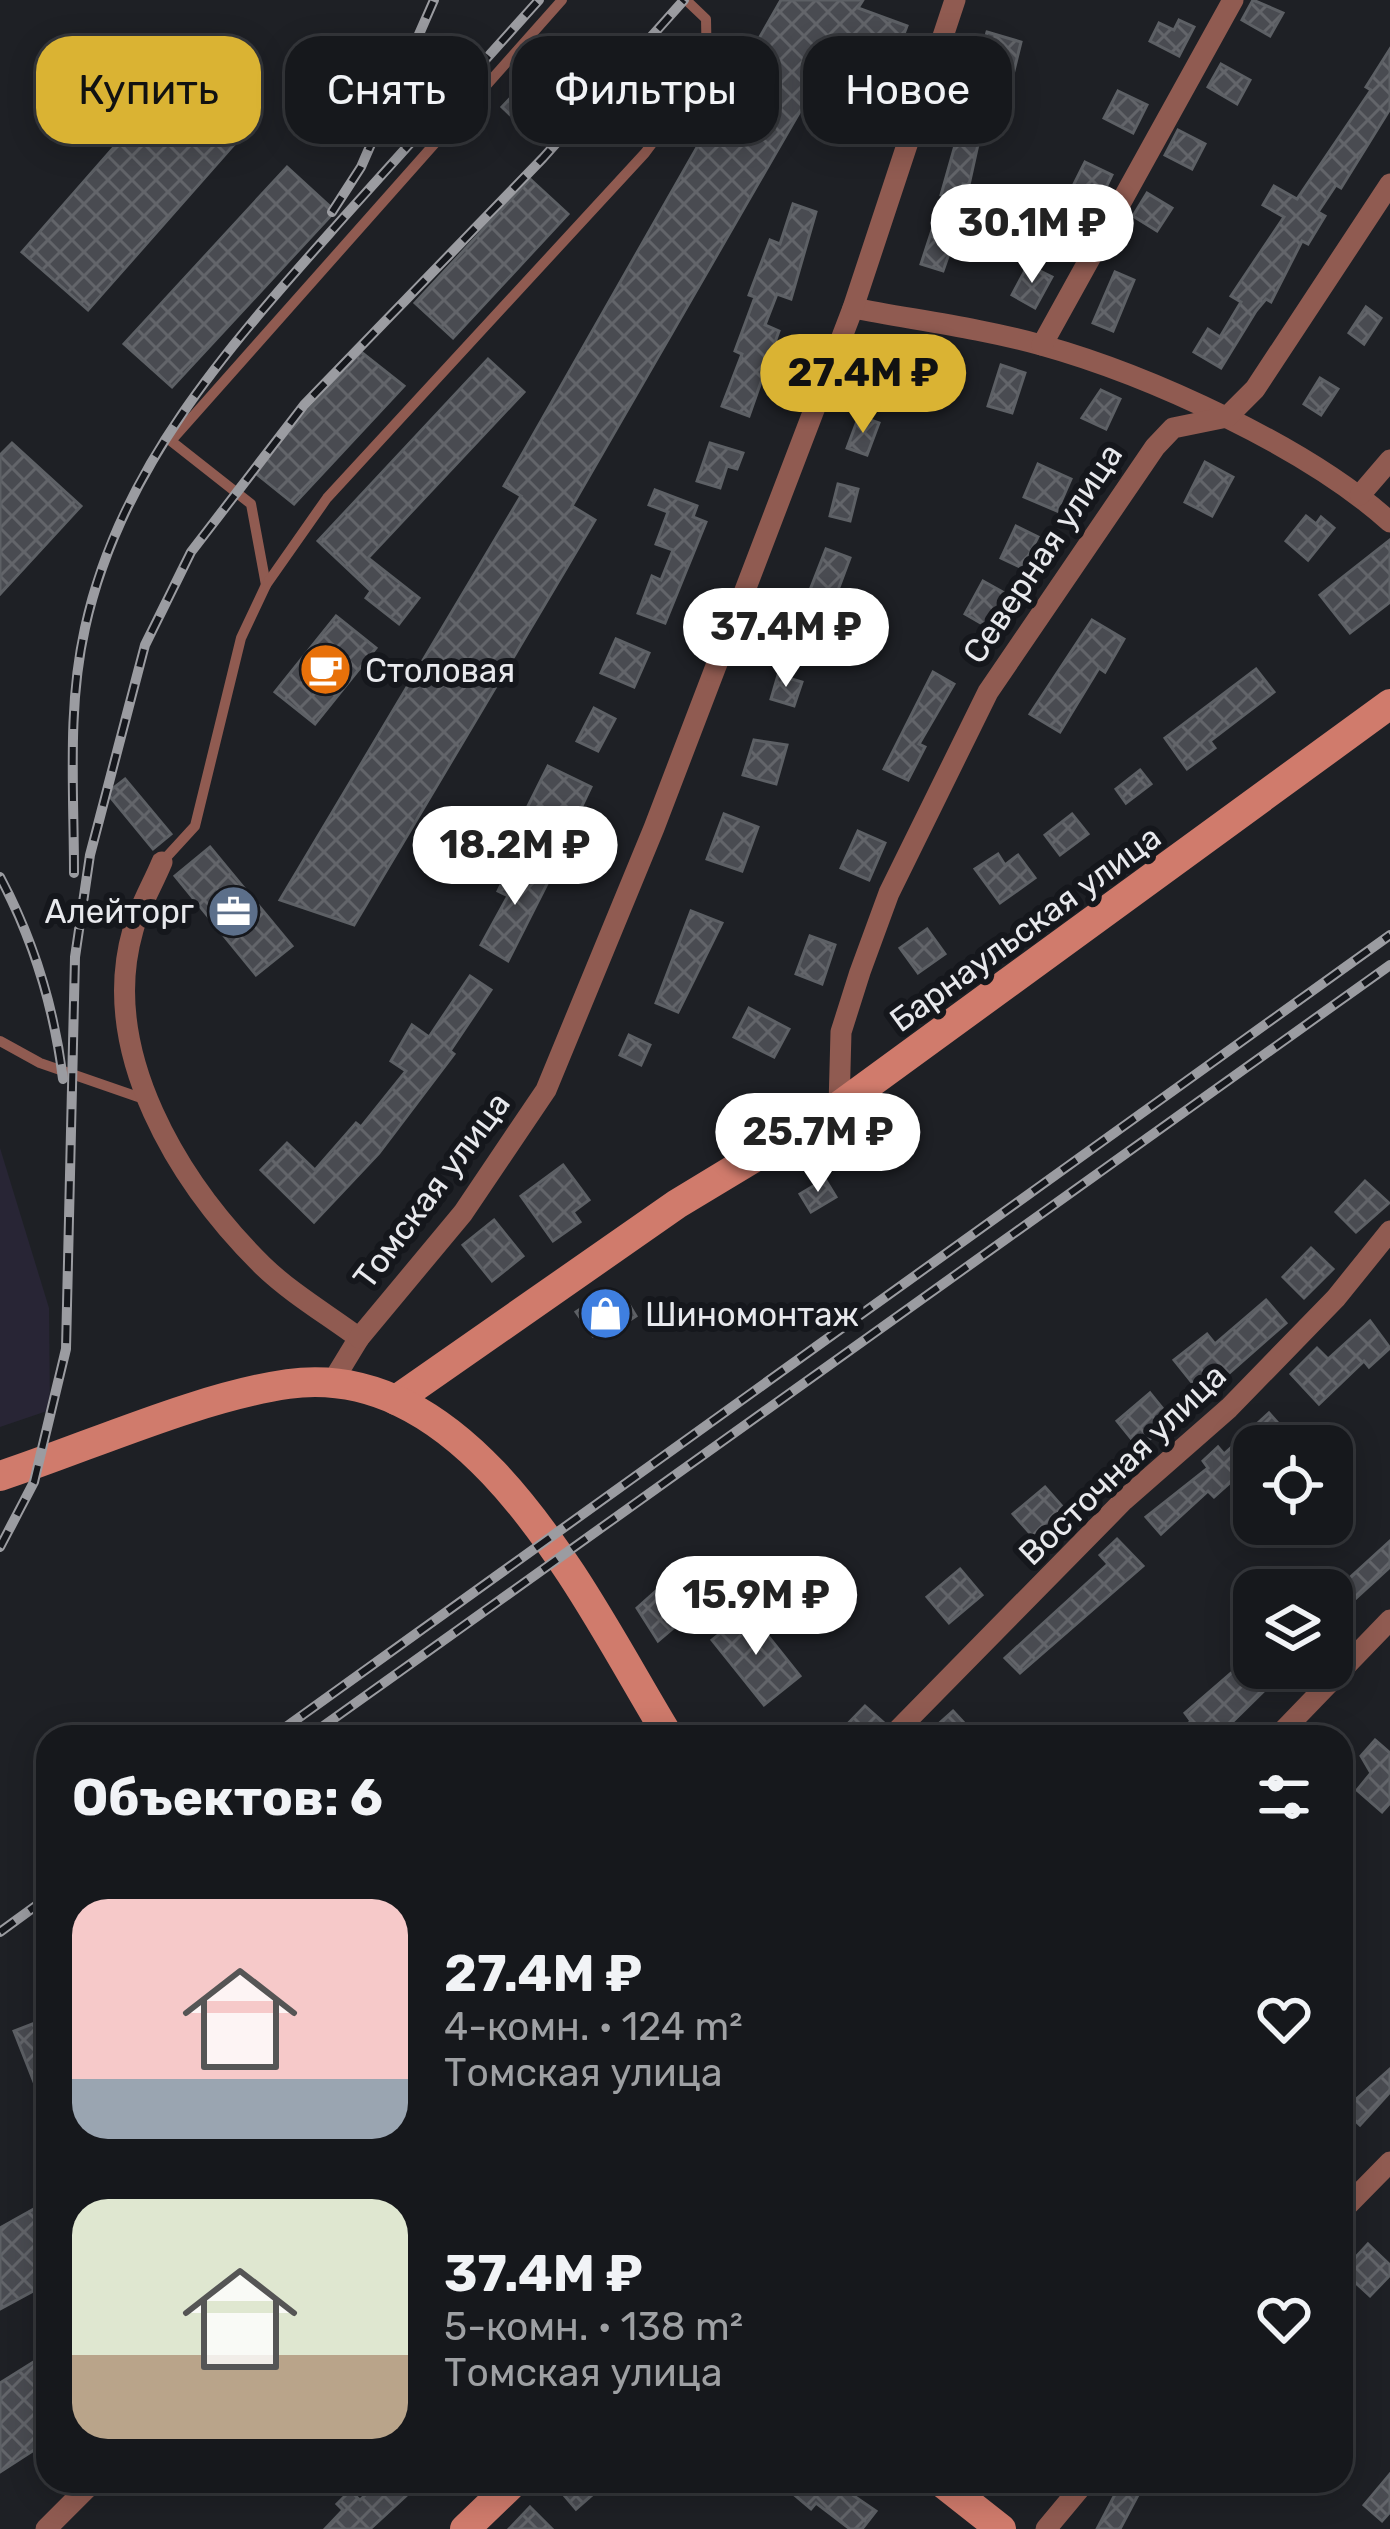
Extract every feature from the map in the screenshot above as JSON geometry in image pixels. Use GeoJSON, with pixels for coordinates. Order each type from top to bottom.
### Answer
{"type":"FeatureCollection","features":[{"type":"Feature","properties":{"kind":"street","name":"Томская улица"},"geometry":{"type":"LineString","coordinates":[[331,1384],[358,1338],[463,1214],[546,1090],[654,828],[853,308],[955,0]]}},
{"type":"Feature","properties":{"kind":"street"},"geometry":{"type":"LineString","coordinates":[[1042,345],[1233,0]]}},
{"type":"Feature","properties":{"kind":"street"},"geometry":{"type":"LineString","coordinates":[[1228,417],[1255,389],[1390,184]]}},
{"type":"Feature","properties":{"kind":"street"},"geometry":{"type":"LineString","coordinates":[[853,308],[1042,345],[1228,417],[1360,495],[1390,522]]}},
{"type":"Feature","properties":{"kind":"street","name":"Северная улица"},"geometry":{"type":"LineString","coordinates":[[839,1106],[842,1032],[860,972],[889,893],[988,692],[1155,447],[1173,428],[1228,417]]}},
{"type":"Feature","properties":{"kind":"street"},"geometry":{"type":"LineString","coordinates":[[1360,495],[1390,460]]}},
{"type":"Feature","properties":{"kind":"street","name":"Барнаульская улица"},"geometry":{"type":"LineString","coordinates":[[396,1400],[677,1204],[839,1106],[1390,704]]}},
{"type":"Feature","properties":{"kind":"street"},"geometry":{"type":"LineString","coordinates":[[162,862],[132,932],[126,1027],[144,1099],[210,1204],[265,1267],[358,1338]]}},
{"type":"Feature","properties":{"kind":"street","name":"Восточная улица"},"geometry":{"type":"LineString","coordinates":[[903,1725],[1124,1500],[1229,1408],[1336,1298],[1390,1231]]}},
{"type":"Feature","properties":{"kind":"street"},"geometry":{"type":"LineString","coordinates":[[0,1476],[246,1394],[292,1384],[331,1384],[396,1400],[486,1463],[549,1538],[662,1725]]}},
{"type":"Feature","properties":{"kind":"street"},"geometry":{"type":"LineString","coordinates":[[1289,1725],[1390,1620]]}},
{"type":"Feature","properties":{"kind":"street"},"geometry":{"type":"LineString","coordinates":[[1353,2200],[1390,2162]]}},
{"type":"Feature","properties":{"kind":"street"},"geometry":{"type":"LineString","coordinates":[[46,2529],[82,2493]]}},
{"type":"Feature","properties":{"kind":"street"},"geometry":{"type":"LineString","coordinates":[[465,2529],[502,2493]]}},
{"type":"Feature","properties":{"kind":"street"},"geometry":{"type":"LineString","coordinates":[[955,2493],[1001,2529]]}},
{"type":"Feature","properties":{"kind":"street"},"geometry":{"type":"LineString","coordinates":[[1046,2529],[1076,2493]]}},
{"type":"Feature","properties":{"kind":"lane"},"geometry":{"type":"LineString","coordinates":[[266,585],[251,504],[171,441],[562,0]]}},
{"type":"Feature","properties":{"kind":"lane"},"geometry":{"type":"LineString","coordinates":[[162,862],[195,826],[241,638],[266,585],[327,498],[566,242],[645,153],[707,70],[706,19],[686,0]]}},
{"type":"Feature","properties":{"kind":"lane"},"geometry":{"type":"LineString","coordinates":[[0,1041],[40,1063],[144,1099]]}},
{"type":"Feature","properties":{"kind":"shaded area"},"geometry":{"type":"Polygon","coordinates":[[[0,1148],[49,1308],[50,1410],[0,1427],[0,1148]]]}},
{"type":"Feature","properties":{"kind":"building"},"geometry":{"type":"Polygon","coordinates":[[[781,0],[863,0],[858,8],[907,26],[903,36],[803,36],[803,106],[572,506],[595,520],[354,925],[280,900],[521,496],[504,486],[699,144],[779,144],[779,36],[760,36],[781,0]]]}},
{"type":"Feature","properties":{"kind":"building"},"geometry":{"type":"Polygon","coordinates":[[[1253,0],[1283,13],[1270,36],[1242,20],[1253,0]]]}},
{"type":"Feature","properties":{"kind":"building"},"geometry":{"type":"Polygon","coordinates":[[[1179,20],[1194,27],[1179,56],[1150,41],[1159,23],[1174,30],[1179,20]]]}},
{"type":"Feature","properties":{"kind":"building"},"geometry":{"type":"Polygon","coordinates":[[[1012,39],[1021,42],[1012,79],[1012,39]]]}},
{"type":"Feature","properties":{"kind":"building"},"geometry":{"type":"Polygon","coordinates":[[[1390,49],[1390,109],[1341,188],[1336,185],[1318,212],[1325,216],[1308,244],[1302,241],[1271,302],[1266,299],[1256,311],[1221,368],[1194,352],[1208,329],[1220,337],[1241,302],[1231,296],[1284,217],[1263,205],[1274,186],[1297,199],[1371,90],[1366,87],[1390,49]]]}},
{"type":"Feature","properties":{"kind":"building"},"geometry":{"type":"Polygon","coordinates":[[[1221,64],[1250,80],[1237,104],[1208,87],[1221,64]]]}},
{"type":"Feature","properties":{"kind":"building"},"geometry":{"type":"Polygon","coordinates":[[[1118,91],[1147,105],[1133,133],[1104,118],[1118,91]]]}},
{"type":"Feature","properties":{"kind":"building"},"geometry":{"type":"Polygon","coordinates":[[[512,96],[512,116],[502,107],[512,96]]]}},
{"type":"Feature","properties":{"kind":"building"},"geometry":{"type":"Polygon","coordinates":[[[1178,130],[1205,144],[1192,169],[1165,155],[1178,130]]]}},
{"type":"Feature","properties":{"kind":"building"},"geometry":{"type":"Polygon","coordinates":[[[117,144],[234,144],[88,310],[22,252],[117,144]]]}},
{"type":"Feature","properties":{"kind":"building"},"geometry":{"type":"Polygon","coordinates":[[[955,144],[978,144],[969,185],[963,184],[960,200],[941,195],[955,144]]]}},
{"type":"Feature","properties":{"kind":"building"},"geometry":{"type":"Polygon","coordinates":[[[1085,162],[1112,175],[1097,206],[1070,192],[1085,162]]]}},
{"type":"Feature","properties":{"kind":"building"},"geometry":{"type":"Polygon","coordinates":[[[287,167],[335,211],[172,387],[124,344],[287,167]]]}},
{"type":"Feature","properties":{"kind":"building"},"geometry":{"type":"Polygon","coordinates":[[[530,179],[568,214],[453,338],[415,303],[530,179]]]}},
{"type":"Feature","properties":{"kind":"building"},"geometry":{"type":"Polygon","coordinates":[[[1147,193],[1172,208],[1157,231],[1133,216],[1147,193]]]}},
{"type":"Feature","properties":{"kind":"building"},"geometry":{"type":"Polygon","coordinates":[[[793,204],[816,212],[791,299],[777,294],[765,325],[779,331],[749,416],[722,406],[742,354],[735,351],[755,297],[749,295],[770,240],[780,244],[793,204]]]}},
{"type":"Feature","properties":{"kind":"building"},"geometry":{"type":"Polygon","coordinates":[[[934,224],[957,231],[943,271],[921,264],[934,224]]]}},
{"type":"Feature","properties":{"kind":"building"},"geometry":{"type":"Polygon","coordinates":[[[1028,265],[1052,277],[1035,308],[1012,295],[1028,265]]]}},
{"type":"Feature","properties":{"kind":"building"},"geometry":{"type":"Polygon","coordinates":[[[1115,272],[1134,280],[1113,331],[1093,323],[1115,272]]]}},
{"type":"Feature","properties":{"kind":"building"},"geometry":{"type":"Polygon","coordinates":[[[1366,307],[1381,318],[1364,344],[1349,333],[1366,307]]]}},
{"type":"Feature","properties":{"kind":"building"},"geometry":{"type":"Polygon","coordinates":[[[361,352],[404,386],[294,504],[253,471],[361,352]]]}},
{"type":"Feature","properties":{"kind":"building"},"geometry":{"type":"Polygon","coordinates":[[[883,358],[899,364],[889,390],[873,384],[883,358]]]}},
{"type":"Feature","properties":{"kind":"building"},"geometry":{"type":"Polygon","coordinates":[[[488,359],[524,392],[368,558],[419,598],[399,624],[366,598],[371,591],[318,541],[488,359]]]}},
{"type":"Feature","properties":{"kind":"building"},"geometry":{"type":"Polygon","coordinates":[[[1001,365],[1025,373],[1012,413],[988,406],[1001,365]]]}},
{"type":"Feature","properties":{"kind":"building"},"geometry":{"type":"Polygon","coordinates":[[[1320,378],[1338,389],[1321,415],[1304,404],[1320,378]]]}},
{"type":"Feature","properties":{"kind":"building"},"geometry":{"type":"Polygon","coordinates":[[[1101,390],[1120,399],[1106,429],[1082,418],[1101,390]]]}},
{"type":"Feature","properties":{"kind":"building"},"geometry":{"type":"Polygon","coordinates":[[[859,416],[879,423],[867,455],[847,448],[859,416]]]}},
{"type":"Feature","properties":{"kind":"building"},"geometry":{"type":"Polygon","coordinates":[[[12,443],[81,506],[0,594],[0,455],[12,443]]]}},
{"type":"Feature","properties":{"kind":"building"},"geometry":{"type":"Polygon","coordinates":[[[710,443],[743,453],[737,469],[727,466],[720,488],[697,481],[710,443]]]}},
{"type":"Feature","properties":{"kind":"building"},"geometry":{"type":"Polygon","coordinates":[[[1205,462],[1233,477],[1212,516],[1185,502],[1205,462]]]}},
{"type":"Feature","properties":{"kind":"building"},"geometry":{"type":"Polygon","coordinates":[[[1038,464],[1071,479],[1057,511],[1024,497],[1038,464]]]}},
{"type":"Feature","properties":{"kind":"building"},"geometry":{"type":"Polygon","coordinates":[[[838,484],[858,489],[850,521],[830,516],[838,484]]]}},
{"type":"Feature","properties":{"kind":"building"},"geometry":{"type":"Polygon","coordinates":[[[655,490],[697,506],[693,517],[706,522],[665,623],[638,613],[652,576],[661,580],[673,550],[656,544],[668,512],[649,505],[655,490]]]}},
{"type":"Feature","properties":{"kind":"building"},"geometry":{"type":"Polygon","coordinates":[[[1306,516],[1316,524],[1321,517],[1334,528],[1308,560],[1286,541],[1306,516]]]}},
{"type":"Feature","properties":{"kind":"building"},"geometry":{"type":"Polygon","coordinates":[[[1016,526],[1038,537],[1022,568],[1001,558],[1016,526]]]}},
{"type":"Feature","properties":{"kind":"building"},"geometry":{"type":"Polygon","coordinates":[[[1390,540],[1390,602],[1350,633],[1320,595],[1390,540]]]}},
{"type":"Feature","properties":{"kind":"building"},"geometry":{"type":"Polygon","coordinates":[[[826,549],[850,558],[814,654],[789,644],[826,549]]]}},
{"type":"Feature","properties":{"kind":"building"},"geometry":{"type":"Polygon","coordinates":[[[983,581],[1010,596],[991,629],[965,614],[983,581]]]}},
{"type":"Feature","properties":{"kind":"building","name":"Столовая"},"geometry":{"type":"Polygon","coordinates":[[[336,616],[376,648],[315,724],[275,692],[336,616]]]}},
{"type":"Feature","properties":{"kind":"building"},"geometry":{"type":"Polygon","coordinates":[[[1092,620],[1124,639],[1105,672],[1099,668],[1060,732],[1030,714],[1092,620]]]}},
{"type":"Feature","properties":{"kind":"building"},"geometry":{"type":"Polygon","coordinates":[[[616,639],[649,653],[634,687],[601,673],[616,639]]]}},
{"type":"Feature","properties":{"kind":"building"},"geometry":{"type":"Polygon","coordinates":[[[1256,669],[1274,692],[1210,741],[1215,748],[1187,769],[1165,738],[1256,669]]]}},
{"type":"Feature","properties":{"kind":"building"},"geometry":{"type":"Polygon","coordinates":[[[933,672],[954,684],[919,744],[925,747],[908,780],[884,769],[933,672]]]}},
{"type":"Feature","properties":{"kind":"building"},"geometry":{"type":"Polygon","coordinates":[[[778,675],[802,682],[794,706],[771,699],[778,675]]]}},
{"type":"Feature","properties":{"kind":"building"},"geometry":{"type":"Polygon","coordinates":[[[594,708],[615,719],[598,751],[577,741],[594,708]]]}},
{"type":"Feature","properties":{"kind":"building"},"geometry":{"type":"Polygon","coordinates":[[[754,740],[787,745],[776,784],[743,775],[754,740]]]}},
{"type":"Feature","properties":{"kind":"building"},"geometry":{"type":"Polygon","coordinates":[[[548,766],[591,787],[570,831],[526,810],[548,766]]]}},
{"type":"Feature","properties":{"kind":"building"},"geometry":{"type":"Polygon","coordinates":[[[1140,770],[1151,784],[1126,803],[1116,789],[1140,770]]]}},
{"type":"Feature","properties":{"kind":"building"},"geometry":{"type":"Polygon","coordinates":[[[125,779],[171,834],[153,849],[107,793],[125,779]]]}},
{"type":"Feature","properties":{"kind":"building"},"geometry":{"type":"Polygon","coordinates":[[[724,814],[758,827],[742,871],[707,859],[724,814]]]}},
{"type":"Feature","properties":{"kind":"building"},"geometry":{"type":"Polygon","coordinates":[[[1072,814],[1088,834],[1060,855],[1045,835],[1072,814]]]}},
{"type":"Feature","properties":{"kind":"building"},"geometry":{"type":"Polygon","coordinates":[[[858,831],[885,843],[869,880],[841,868],[858,831]]]}},
{"type":"Feature","properties":{"kind":"building","name":"Алейторг"},"geometry":{"type":"Polygon","coordinates":[[[210,847],[292,946],[256,975],[175,876],[210,847]]]}},
{"type":"Feature","properties":{"kind":"building"},"geometry":{"type":"Polygon","coordinates":[[[998,854],[1005,865],[1018,855],[1035,878],[1000,903],[975,869],[998,854]]]}},
{"type":"Feature","properties":{"kind":"building"},"geometry":{"type":"Polygon","coordinates":[[[513,860],[550,878],[508,961],[481,945],[508,896],[498,891],[513,860]]]}},
{"type":"Feature","properties":{"kind":"building"},"geometry":{"type":"Polygon","coordinates":[[[691,911],[722,923],[678,1012],[656,1003],[691,911]]]}},
{"type":"Feature","properties":{"kind":"building"},"geometry":{"type":"Polygon","coordinates":[[[927,929],[945,954],[918,973],[900,948],[927,929]]]}},
{"type":"Feature","properties":{"kind":"building"},"geometry":{"type":"Polygon","coordinates":[[[810,936],[835,945],[822,984],[796,974],[810,936]]]}},
{"type":"Feature","properties":{"kind":"building"},"geometry":{"type":"Polygon","coordinates":[[[470,976],[491,990],[450,1051],[454,1054],[379,1153],[314,1222],[261,1170],[287,1143],[315,1170],[356,1123],[361,1127],[406,1071],[391,1061],[412,1025],[429,1037],[470,976]]]}},
{"type":"Feature","properties":{"kind":"building"},"geometry":{"type":"Polygon","coordinates":[[[749,1008],[789,1029],[774,1057],[734,1037],[749,1008]]]}},
{"type":"Feature","properties":{"kind":"building"},"geometry":{"type":"Polygon","coordinates":[[[629,1035],[650,1045],[641,1065],[620,1055],[629,1035]]]}},
{"type":"Feature","properties":{"kind":"building"},"geometry":{"type":"Polygon","coordinates":[[[563,1165],[589,1200],[573,1212],[580,1222],[553,1241],[521,1196],[563,1165]]]}},
{"type":"Feature","properties":{"kind":"building"},"geometry":{"type":"Polygon","coordinates":[[[825,1179],[836,1197],[811,1212],[800,1194],[825,1179]]]}},
{"type":"Feature","properties":{"kind":"building"},"geometry":{"type":"Polygon","coordinates":[[[1365,1181],[1389,1203],[1356,1232],[1336,1212],[1365,1181]]]}},
{"type":"Feature","properties":{"kind":"building"},"geometry":{"type":"Polygon","coordinates":[[[494,1220],[523,1256],[492,1281],[463,1245],[494,1220]]]}},
{"type":"Feature","properties":{"kind":"building"},"geometry":{"type":"Polygon","coordinates":[[[1311,1248],[1333,1269],[1304,1298],[1283,1277],[1311,1248]]]}},
{"type":"Feature","properties":{"kind":"building","name":"Шиномонтаж"},"geometry":{"type":"Polygon","coordinates":[[[609,1290],[618,1303],[625,1298],[636,1316],[621,1326],[617,1320],[593,1336],[576,1312],[609,1290]]]}},
{"type":"Feature","properties":{"kind":"building"},"geometry":{"type":"Polygon","coordinates":[[[1266,1300],[1286,1323],[1203,1396],[1174,1360],[1207,1334],[1215,1344],[1266,1300]]]}},
{"type":"Feature","properties":{"kind":"building"},"geometry":{"type":"Polygon","coordinates":[[[1370,1321],[1390,1348],[1369,1367],[1364,1361],[1319,1404],[1291,1374],[1317,1348],[1328,1359],[1370,1321]]]}},
{"type":"Feature","properties":{"kind":"building"},"geometry":{"type":"Polygon","coordinates":[[[1150,1393],[1172,1420],[1139,1448],[1117,1421],[1150,1393]]]}},
{"type":"Feature","properties":{"kind":"building"},"geometry":{"type":"Polygon","coordinates":[[[1269,1413],[1280,1425],[1256,1425],[1269,1413]]]}},
{"type":"Feature","properties":{"kind":"building"},"geometry":{"type":"Polygon","coordinates":[[[1233,1446],[1233,1480],[1214,1497],[1208,1491],[1161,1534],[1146,1517],[1208,1468],[1203,1461],[1218,1447],[1224,1454],[1233,1446]]]}},
{"type":"Feature","properties":{"kind":"building"},"geometry":{"type":"Polygon","coordinates":[[[1045,1487],[1068,1513],[1036,1540],[1013,1514],[1045,1487]]]}},
{"type":"Feature","properties":{"kind":"building"},"geometry":{"type":"Polygon","coordinates":[[[1117,1539],[1143,1566],[1020,1673],[1005,1658],[1108,1564],[1100,1555],[1117,1539]]]}},
{"type":"Feature","properties":{"kind":"building"},"geometry":{"type":"Polygon","coordinates":[[[1390,1541],[1390,1567],[1353,1601],[1353,1575],[1390,1541]]]}},
{"type":"Feature","properties":{"kind":"building"},"geometry":{"type":"Polygon","coordinates":[[[960,1569],[982,1595],[949,1623],[927,1597],[960,1569]]]}},
{"type":"Feature","properties":{"kind":"building"},"geometry":{"type":"Polygon","coordinates":[[[656,1591],[678,1624],[658,1641],[637,1608],[656,1591]]]}},
{"type":"Feature","properties":{"kind":"building"},"geometry":{"type":"Polygon","coordinates":[[[748,1611],[800,1676],[764,1705],[712,1640],[748,1611]]]}},
{"type":"Feature","properties":{"kind":"building"},"geometry":{"type":"Polygon","coordinates":[[[1233,1671],[1233,1689],[1266,1689],[1229,1725],[1187,1725],[1191,1721],[1185,1713],[1233,1671]]]}},
{"type":"Feature","properties":{"kind":"building"},"geometry":{"type":"Polygon","coordinates":[[[865,1706],[883,1722],[880,1725],[847,1725],[865,1706]]]}},
{"type":"Feature","properties":{"kind":"building"},"geometry":{"type":"Polygon","coordinates":[[[953,1711],[966,1725],[937,1725],[953,1711]]]}},
{"type":"Feature","properties":{"kind":"building"},"geometry":{"type":"Polygon","coordinates":[[[1375,1740],[1390,1753],[1390,1803],[1382,1812],[1357,1790],[1371,1773],[1361,1756],[1375,1740]]]}},
{"type":"Feature","properties":{"kind":"building"},"geometry":{"type":"Polygon","coordinates":[[[36,2023],[36,2087],[14,2031],[36,2023]]]}},
{"type":"Feature","properties":{"kind":"building"},"geometry":{"type":"Polygon","coordinates":[[[1390,2069],[1390,2092],[1360,2125],[1353,2118],[1353,2102],[1390,2069]]]}},
{"type":"Feature","properties":{"kind":"building"},"geometry":{"type":"Polygon","coordinates":[[[36,2208],[36,2290],[0,2309],[0,2228],[36,2208]]]}},
{"type":"Feature","properties":{"kind":"building"},"geometry":{"type":"Polygon","coordinates":[[[1368,2244],[1390,2265],[1390,2275],[1370,2296],[1353,2280],[1353,2260],[1368,2244]]]}},
{"type":"Feature","properties":{"kind":"building"},"geometry":{"type":"Polygon","coordinates":[[[36,2360],[36,2449],[0,2472],[0,2383],[36,2360]]]}},
{"type":"Feature","properties":{"kind":"building"},"geometry":{"type":"Polygon","coordinates":[[[1390,2474],[1390,2512],[1382,2521],[1364,2505],[1390,2474]]]}},
{"type":"Feature","properties":{"kind":"building"},"geometry":{"type":"Polygon","coordinates":[[[348,2493],[360,2500],[367,2493],[409,2493],[370,2529],[325,2529],[343,2510],[337,2504],[348,2493]]]}},
{"type":"Feature","properties":{"kind":"building"},"geometry":{"type":"Polygon","coordinates":[[[562,2493],[594,2493],[576,2509],[562,2493]]]}},
{"type":"Feature","properties":{"kind":"building"},"geometry":{"type":"Polygon","coordinates":[[[792,2493],[850,2493],[876,2511],[862,2529],[850,2529],[816,2503],[811,2509],[792,2493]]]}},
{"type":"Feature","properties":{"kind":"building"},"geometry":{"type":"Polygon","coordinates":[[[1116,2493],[1139,2493],[1120,2529],[1097,2529],[1116,2493]]]}},
{"type":"Feature","properties":{"kind":"building"},"geometry":{"type":"Polygon","coordinates":[[[530,2507],[552,2529],[509,2529],[530,2507]]]}},
{"type":"Feature","properties":{"kind":"railway"},"geometry":{"type":"LineString","coordinates":[[332,212],[361,167],[434,0]]}},
{"type":"Feature","properties":{"kind":"railway"},"geometry":{"type":"LineString","coordinates":[[74,873],[73,750],[79,658],[102,568],[125,511],[154,458],[224,358],[539,0]]}},
{"type":"Feature","properties":{"kind":"railway"},"geometry":{"type":"LineString","coordinates":[[0,1547],[34,1482],[66,1349],[75,957],[90,855],[145,645],[191,552],[304,405],[543,158],[684,0]]}},
{"type":"Feature","properties":{"kind":"railway"},"geometry":{"type":"LineString","coordinates":[[0,877],[41,975],[63,1079]]}},
{"type":"Feature","properties":{"kind":"railway"},"geometry":{"type":"LineString","coordinates":[[289,1725],[1390,935]]}},
{"type":"Feature","properties":{"kind":"railway"},"geometry":{"type":"LineString","coordinates":[[325,1725],[1390,965]]}},
{"type":"Feature","properties":{"kind":"railway"},"geometry":{"type":"LineString","coordinates":[[0,1932],[36,1906]]}},
{"type":"Feature","properties":{"kind":"place","name":"Столовая"},"geometry":{"type":"Point","coordinates":[326,670]}},
{"type":"Feature","properties":{"kind":"place","name":"Алейторг"},"geometry":{"type":"Point","coordinates":[233,911]}},
{"type":"Feature","properties":{"kind":"place","name":"Шиномонтаж"},"geometry":{"type":"Point","coordinates":[606,1314]}}]}
